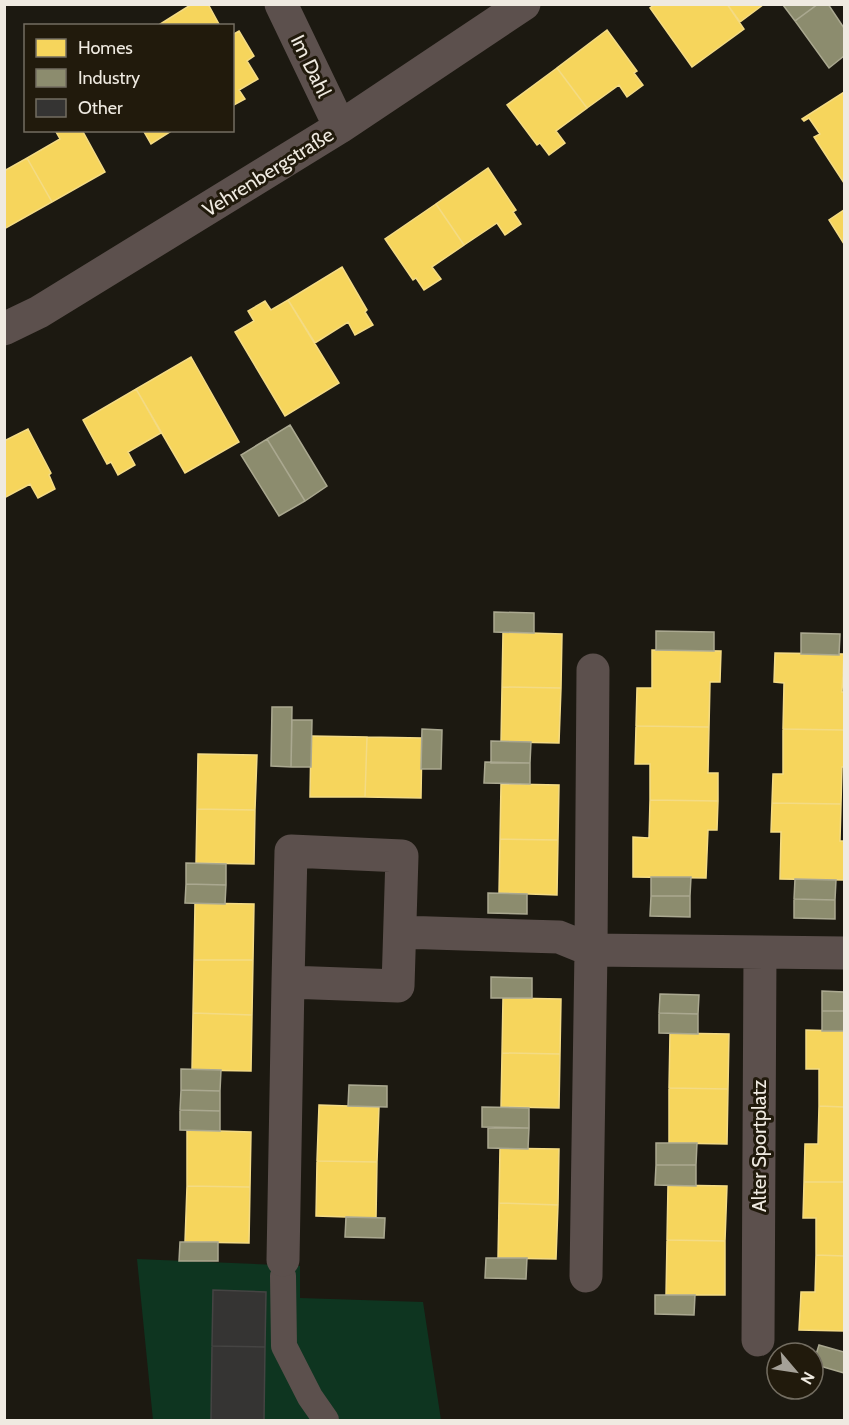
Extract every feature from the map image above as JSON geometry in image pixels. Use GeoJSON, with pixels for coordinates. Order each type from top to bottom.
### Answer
{"type":"FeatureCollection","features":[{"type":"Feature","properties":{"kind":"street","name":"Im Dahl"},"geometry":{"type":"LineString","coordinates":[[281,4],[340,127]]}},
{"type":"Feature","properties":{"kind":"street","name":"Vehrenbergstraße"},"geometry":{"type":"LineString","coordinates":[[4,329],[39,312],[340,127],[524,4]]}},
{"type":"Feature","properties":{"kind":"street"},"geometry":{"type":"LineString","coordinates":[[585,1276],[591,950],[592,670]]}},
{"type":"Feature","properties":{"kind":"street"},"geometry":{"type":"LineString","coordinates":[[283,1268],[288,982],[291,851],[402,856],[398,986],[288,982]]}},
{"type":"Feature","properties":{"kind":"street"},"geometry":{"type":"LineString","coordinates":[[400,932],[559,937],[591,950],[844,953]]}},
{"type":"Feature","properties":{"kind":"street","name":"Alter Sportplatz"},"geometry":{"type":"LineString","coordinates":[[758,1340],[760,953]]}},
{"type":"Feature","properties":{"kind":"lane"},"geometry":{"type":"LineString","coordinates":[[283,1268],[284,1347],[309,1397],[326,1420]]}},
{"type":"Feature","properties":{"kind":"green space"},"geometry":{"type":"Polygon","coordinates":[[[137,1259],[300,1266],[300,1298],[423,1302],[441,1420],[153,1420],[137,1259]]]}},
{"type":"Feature","properties":{"kind":"building: Homes"},"geometry":{"type":"Polygon","coordinates":[[[192,4],[208,4],[219,24],[160,24],[192,4]]]}},
{"type":"Feature","properties":{"kind":"building: Homes"},"geometry":{"type":"Polygon","coordinates":[[[655,4],[727,4],[744,29],[692,67],[650,8],[655,4]]]}},
{"type":"Feature","properties":{"kind":"building: Homes"},"geometry":{"type":"Polygon","coordinates":[[[727,4],[764,4],[740,22],[727,4]]]}},
{"type":"Feature","properties":{"kind":"building: Homes"},"geometry":{"type":"Polygon","coordinates":[[[607,30],[637,71],[634,73],[643,85],[627,97],[619,85],[587,108],[557,68],[607,30]]]}},
{"type":"Feature","properties":{"kind":"building: Homes"},"geometry":{"type":"Polygon","coordinates":[[[239,31],[254,56],[247,61],[258,79],[239,90],[245,99],[234,105],[234,34],[239,31]]]}},
{"type":"Feature","properties":{"kind":"building: Homes"},"geometry":{"type":"Polygon","coordinates":[[[557,68],[587,108],[556,131],[565,143],[549,155],[540,143],[537,145],[507,105],[557,68]]]}},
{"type":"Feature","properties":{"kind":"building: Homes"},"geometry":{"type":"Polygon","coordinates":[[[844,92],[844,183],[814,137],[820,134],[809,118],[804,121],[802,119],[844,92]]]}},
{"type":"Feature","properties":{"kind":"building: Homes"},"geometry":{"type":"Polygon","coordinates":[[[56,132],[83,132],[105,172],[52,202],[27,158],[60,139],[56,132]]]}},
{"type":"Feature","properties":{"kind":"building: Homes"},"geometry":{"type":"Polygon","coordinates":[[[144,132],[170,132],[151,144],[144,132]]]}},
{"type":"Feature","properties":{"kind":"building: Homes"},"geometry":{"type":"Polygon","coordinates":[[[27,158],[52,202],[4,229],[4,171],[27,158]]]}},
{"type":"Feature","properties":{"kind":"building: Homes"},"geometry":{"type":"Polygon","coordinates":[[[488,168],[516,210],[513,212],[521,224],[505,235],[497,223],[464,245],[436,204],[488,168]]]}},
{"type":"Feature","properties":{"kind":"building: Homes"},"geometry":{"type":"Polygon","coordinates":[[[436,204],[464,245],[432,267],[441,279],[424,290],[416,278],[413,280],[385,239],[436,204]]]}},
{"type":"Feature","properties":{"kind":"building: Homes"},"geometry":{"type":"Polygon","coordinates":[[[844,210],[844,244],[829,220],[844,210]]]}},
{"type":"Feature","properties":{"kind":"building: Homes"},"geometry":{"type":"Polygon","coordinates":[[[342,267],[373,325],[355,335],[348,322],[315,343],[288,300],[342,267]]]}},
{"type":"Feature","properties":{"kind":"building: Homes"},"geometry":{"type":"Polygon","coordinates":[[[288,300],[339,383],[285,416],[235,332],[254,321],[248,311],[265,301],[271,310],[288,300]]]}},
{"type":"Feature","properties":{"kind":"building: Homes"},"geometry":{"type":"Polygon","coordinates":[[[191,357],[239,442],[185,473],[136,389],[191,357]]]}},
{"type":"Feature","properties":{"kind":"building: Homes"},"geometry":{"type":"Polygon","coordinates":[[[136,389],[161,433],[128,452],[135,465],[118,475],[111,462],[107,464],[83,420],[136,389]]]}},
{"type":"Feature","properties":{"kind":"building: Homes"},"geometry":{"type":"Polygon","coordinates":[[[28,429],[51,473],[49,475],[55,489],[38,498],[30,484],[4,498],[4,441],[28,429]]]}},
{"type":"Feature","properties":{"kind":"building: Homes"},"geometry":{"type":"Polygon","coordinates":[[[503,632],[562,634],[561,688],[502,687],[503,632]]]}},
{"type":"Feature","properties":{"kind":"building: Homes"},"geometry":{"type":"Polygon","coordinates":[[[652,650],[721,651],[720,682],[710,682],[709,727],[636,726],[637,688],[652,688],[652,650]]]}},
{"type":"Feature","properties":{"kind":"building: Homes"},"geometry":{"type":"Polygon","coordinates":[[[775,653],[844,654],[842,692],[844,692],[844,730],[783,729],[784,683],[774,682],[775,653]]]}},
{"type":"Feature","properties":{"kind":"building: Homes"},"geometry":{"type":"Polygon","coordinates":[[[502,687],[561,688],[559,743],[501,742],[502,687]]]}},
{"type":"Feature","properties":{"kind":"building: Homes"},"geometry":{"type":"Polygon","coordinates":[[[636,726],[709,727],[708,773],[718,773],[718,801],[650,800],[650,764],[635,764],[636,726]]]}},
{"type":"Feature","properties":{"kind":"building: Homes"},"geometry":{"type":"Polygon","coordinates":[[[783,729],[844,730],[841,804],[772,803],[773,774],[783,774],[783,729]]]}},
{"type":"Feature","properties":{"kind":"building: Homes"},"geometry":{"type":"Polygon","coordinates":[[[311,736],[367,737],[365,797],[310,797],[311,736]]]}},
{"type":"Feature","properties":{"kind":"building: Homes"},"geometry":{"type":"Polygon","coordinates":[[[367,737],[422,738],[421,798],[365,797],[367,737]]]}},
{"type":"Feature","properties":{"kind":"building: Homes"},"geometry":{"type":"Polygon","coordinates":[[[198,754],[257,755],[255,810],[197,809],[198,754]]]}},
{"type":"Feature","properties":{"kind":"building: Homes"},"geometry":{"type":"Polygon","coordinates":[[[501,784],[559,785],[558,840],[500,839],[501,784]]]}},
{"type":"Feature","properties":{"kind":"building: Homes"},"geometry":{"type":"Polygon","coordinates":[[[650,800],[718,801],[717,830],[708,830],[706,878],[633,877],[633,837],[649,838],[650,800]]]}},
{"type":"Feature","properties":{"kind":"building: Homes"},"geometry":{"type":"Polygon","coordinates":[[[772,803],[841,804],[840,841],[844,841],[844,880],[780,879],[781,832],[771,832],[772,803]]]}},
{"type":"Feature","properties":{"kind":"building: Homes"},"geometry":{"type":"Polygon","coordinates":[[[197,809],[255,810],[254,864],[196,863],[197,809]]]}},
{"type":"Feature","properties":{"kind":"building: Homes"},"geometry":{"type":"Polygon","coordinates":[[[500,839],[558,840],[557,895],[499,893],[500,839]]]}},
{"type":"Feature","properties":{"kind":"building: Homes"},"geometry":{"type":"Polygon","coordinates":[[[195,903],[254,904],[253,960],[194,960],[195,903]]]}},
{"type":"Feature","properties":{"kind":"building: Homes"},"geometry":{"type":"Polygon","coordinates":[[[194,960],[253,960],[252,1015],[193,1013],[194,960]]]}},
{"type":"Feature","properties":{"kind":"building: Homes"},"geometry":{"type":"Polygon","coordinates":[[[503,998],[561,999],[560,1054],[502,1053],[503,998]]]}},
{"type":"Feature","properties":{"kind":"building: Homes"},"geometry":{"type":"Polygon","coordinates":[[[193,1013],[252,1015],[251,1071],[192,1070],[193,1013]]]}},
{"type":"Feature","properties":{"kind":"building: Homes"},"geometry":{"type":"Polygon","coordinates":[[[806,1030],[844,1031],[844,1107],[819,1106],[819,1069],[806,1069],[806,1030]]]}},
{"type":"Feature","properties":{"kind":"building: Homes"},"geometry":{"type":"Polygon","coordinates":[[[670,1033],[729,1034],[728,1089],[669,1088],[670,1033]]]}},
{"type":"Feature","properties":{"kind":"building: Homes"},"geometry":{"type":"Polygon","coordinates":[[[502,1053],[560,1054],[559,1108],[501,1107],[502,1053]]]}},
{"type":"Feature","properties":{"kind":"building: Homes"},"geometry":{"type":"Polygon","coordinates":[[[669,1088],[728,1089],[727,1144],[669,1143],[669,1088]]]}},
{"type":"Feature","properties":{"kind":"building: Homes"},"geometry":{"type":"Polygon","coordinates":[[[319,1105],[379,1107],[377,1162],[317,1161],[319,1105]]]}},
{"type":"Feature","properties":{"kind":"building: Homes"},"geometry":{"type":"Polygon","coordinates":[[[819,1106],[844,1107],[844,1182],[804,1182],[805,1144],[818,1144],[819,1106]]]}},
{"type":"Feature","properties":{"kind":"building: Homes"},"geometry":{"type":"Polygon","coordinates":[[[187,1130],[251,1132],[250,1187],[187,1186],[187,1130]]]}},
{"type":"Feature","properties":{"kind":"building: Homes"},"geometry":{"type":"Polygon","coordinates":[[[500,1148],[559,1149],[558,1205],[499,1203],[500,1148]]]}},
{"type":"Feature","properties":{"kind":"building: Homes"},"geometry":{"type":"Polygon","coordinates":[[[317,1161],[377,1162],[376,1218],[316,1216],[317,1161]]]}},
{"type":"Feature","properties":{"kind":"building: Homes"},"geometry":{"type":"Polygon","coordinates":[[[804,1182],[844,1182],[844,1256],[816,1255],[816,1218],[803,1218],[804,1182]]]}},
{"type":"Feature","properties":{"kind":"building: Homes"},"geometry":{"type":"Polygon","coordinates":[[[668,1185],[727,1186],[725,1241],[667,1240],[668,1185]]]}},
{"type":"Feature","properties":{"kind":"building: Homes"},"geometry":{"type":"Polygon","coordinates":[[[187,1186],[250,1187],[249,1243],[185,1242],[187,1186]]]}},
{"type":"Feature","properties":{"kind":"building: Homes"},"geometry":{"type":"Polygon","coordinates":[[[499,1203],[558,1205],[556,1259],[498,1258],[499,1203]]]}},
{"type":"Feature","properties":{"kind":"building: Homes"},"geometry":{"type":"Polygon","coordinates":[[[667,1240],[725,1241],[725,1295],[666,1295],[667,1240]]]}},
{"type":"Feature","properties":{"kind":"building: Homes"},"geometry":{"type":"Polygon","coordinates":[[[816,1255],[844,1256],[844,1331],[799,1330],[801,1292],[815,1292],[816,1255]]]}},
{"type":"Feature","properties":{"kind":"building: Industry"},"geometry":{"type":"Polygon","coordinates":[[[818,4],[795,21],[783,5],[818,4]]]}},
{"type":"Feature","properties":{"kind":"building: Industry"},"geometry":{"type":"Polygon","coordinates":[[[818,4],[828,4],[844,28],[844,56],[829,68],[795,21],[818,4]]]}},
{"type":"Feature","properties":{"kind":"building: Industry"},"geometry":{"type":"Polygon","coordinates":[[[290,425],[327,486],[305,501],[267,439],[290,425]]]}},
{"type":"Feature","properties":{"kind":"building: Industry"},"geometry":{"type":"Polygon","coordinates":[[[267,439],[305,501],[279,516],[241,455],[267,439]]]}},
{"type":"Feature","properties":{"kind":"building: Industry"},"geometry":{"type":"Polygon","coordinates":[[[494,612],[534,613],[534,633],[494,632],[494,612]]]}},
{"type":"Feature","properties":{"kind":"building: Industry"},"geometry":{"type":"Polygon","coordinates":[[[656,631],[714,632],[714,651],[656,650],[656,631]]]}},
{"type":"Feature","properties":{"kind":"building: Industry"},"geometry":{"type":"Polygon","coordinates":[[[801,633],[840,634],[839,655],[801,654],[801,633]]]}},
{"type":"Feature","properties":{"kind":"building: Industry"},"geometry":{"type":"Polygon","coordinates":[[[272,707],[292,707],[291,767],[271,766],[272,707]]]}},
{"type":"Feature","properties":{"kind":"building: Industry"},"geometry":{"type":"Polygon","coordinates":[[[292,720],[312,720],[311,767],[291,767],[292,720]]]}},
{"type":"Feature","properties":{"kind":"building: Industry"},"geometry":{"type":"Polygon","coordinates":[[[422,729],[442,730],[441,769],[421,769],[422,729]]]}},
{"type":"Feature","properties":{"kind":"building: Industry"},"geometry":{"type":"Polygon","coordinates":[[[491,741],[531,742],[530,763],[491,763],[491,741]]]}},
{"type":"Feature","properties":{"kind":"building: Industry"},"geometry":{"type":"Polygon","coordinates":[[[485,762],[530,763],[530,784],[484,783],[485,762]]]}},
{"type":"Feature","properties":{"kind":"building: Industry"},"geometry":{"type":"Polygon","coordinates":[[[186,863],[226,864],[226,885],[186,884],[186,863]]]}},
{"type":"Feature","properties":{"kind":"building: Industry"},"geometry":{"type":"Polygon","coordinates":[[[651,877],[691,877],[690,896],[651,896],[651,877]]]}},
{"type":"Feature","properties":{"kind":"building: Industry"},"geometry":{"type":"Polygon","coordinates":[[[795,879],[836,880],[835,900],[794,899],[795,879]]]}},
{"type":"Feature","properties":{"kind":"building: Industry"},"geometry":{"type":"Polygon","coordinates":[[[186,884],[226,885],[225,904],[185,903],[186,884]]]}},
{"type":"Feature","properties":{"kind":"building: Industry"},"geometry":{"type":"Polygon","coordinates":[[[488,893],[527,894],[527,914],[488,913],[488,893]]]}},
{"type":"Feature","properties":{"kind":"building: Industry"},"geometry":{"type":"Polygon","coordinates":[[[651,896],[690,896],[690,917],[650,916],[651,896]]]}},
{"type":"Feature","properties":{"kind":"building: Industry"},"geometry":{"type":"Polygon","coordinates":[[[794,899],[835,900],[835,919],[794,918],[794,899]]]}},
{"type":"Feature","properties":{"kind":"building: Industry"},"geometry":{"type":"Polygon","coordinates":[[[491,977],[532,978],[532,998],[491,998],[491,977]]]}},
{"type":"Feature","properties":{"kind":"building: Industry"},"geometry":{"type":"Polygon","coordinates":[[[822,991],[844,992],[844,1011],[822,1011],[822,991]]]}},
{"type":"Feature","properties":{"kind":"building: Industry"},"geometry":{"type":"Polygon","coordinates":[[[660,994],[699,995],[698,1014],[659,1013],[660,994]]]}},
{"type":"Feature","properties":{"kind":"building: Industry"},"geometry":{"type":"Polygon","coordinates":[[[822,1011],[844,1011],[844,1031],[822,1031],[822,1011]]]}},
{"type":"Feature","properties":{"kind":"building: Industry"},"geometry":{"type":"Polygon","coordinates":[[[659,1013],[698,1014],[698,1034],[659,1033],[659,1013]]]}},
{"type":"Feature","properties":{"kind":"building: Industry"},"geometry":{"type":"Polygon","coordinates":[[[181,1069],[221,1070],[220,1091],[181,1090],[181,1069]]]}},
{"type":"Feature","properties":{"kind":"building: Industry"},"geometry":{"type":"Polygon","coordinates":[[[349,1085],[387,1086],[387,1107],[348,1106],[349,1085]]]}},
{"type":"Feature","properties":{"kind":"building: Industry"},"geometry":{"type":"Polygon","coordinates":[[[181,1090],[220,1091],[220,1111],[180,1110],[181,1090]]]}},
{"type":"Feature","properties":{"kind":"building: Industry"},"geometry":{"type":"Polygon","coordinates":[[[482,1107],[529,1108],[529,1128],[482,1127],[482,1107]]]}},
{"type":"Feature","properties":{"kind":"building: Industry"},"geometry":{"type":"Polygon","coordinates":[[[180,1110],[220,1111],[220,1131],[180,1130],[180,1110]]]}},
{"type":"Feature","properties":{"kind":"building: Industry"},"geometry":{"type":"Polygon","coordinates":[[[488,1128],[529,1128],[528,1149],[488,1148],[488,1128]]]}},
{"type":"Feature","properties":{"kind":"building: Industry"},"geometry":{"type":"Polygon","coordinates":[[[656,1143],[697,1143],[696,1165],[656,1165],[656,1143]]]}},
{"type":"Feature","properties":{"kind":"building: Industry"},"geometry":{"type":"Polygon","coordinates":[[[656,1165],[696,1165],[696,1186],[655,1185],[656,1165]]]}},
{"type":"Feature","properties":{"kind":"building: Industry"},"geometry":{"type":"Polygon","coordinates":[[[346,1217],[385,1218],[384,1238],[345,1237],[346,1217]]]}},
{"type":"Feature","properties":{"kind":"building: Industry"},"geometry":{"type":"Polygon","coordinates":[[[180,1242],[218,1242],[218,1261],[179,1261],[180,1242]]]}},
{"type":"Feature","properties":{"kind":"building: Industry"},"geometry":{"type":"Polygon","coordinates":[[[486,1258],[527,1258],[526,1279],[485,1278],[486,1258]]]}},
{"type":"Feature","properties":{"kind":"building: Industry"},"geometry":{"type":"Polygon","coordinates":[[[655,1295],[695,1295],[694,1315],[655,1314],[655,1295]]]}},
{"type":"Feature","properties":{"kind":"building: Industry"},"geometry":{"type":"Polygon","coordinates":[[[825,1347],[844,1352],[844,1373],[825,1367],[825,1347]]]}},
{"type":"Feature","properties":{"kind":"building: Other"},"geometry":{"type":"Polygon","coordinates":[[[213,1290],[266,1292],[265,1347],[212,1346],[213,1290]]]}},
{"type":"Feature","properties":{"kind":"building: Other"},"geometry":{"type":"Polygon","coordinates":[[[212,1346],[265,1347],[264,1420],[211,1420],[212,1346]]]}}]}
